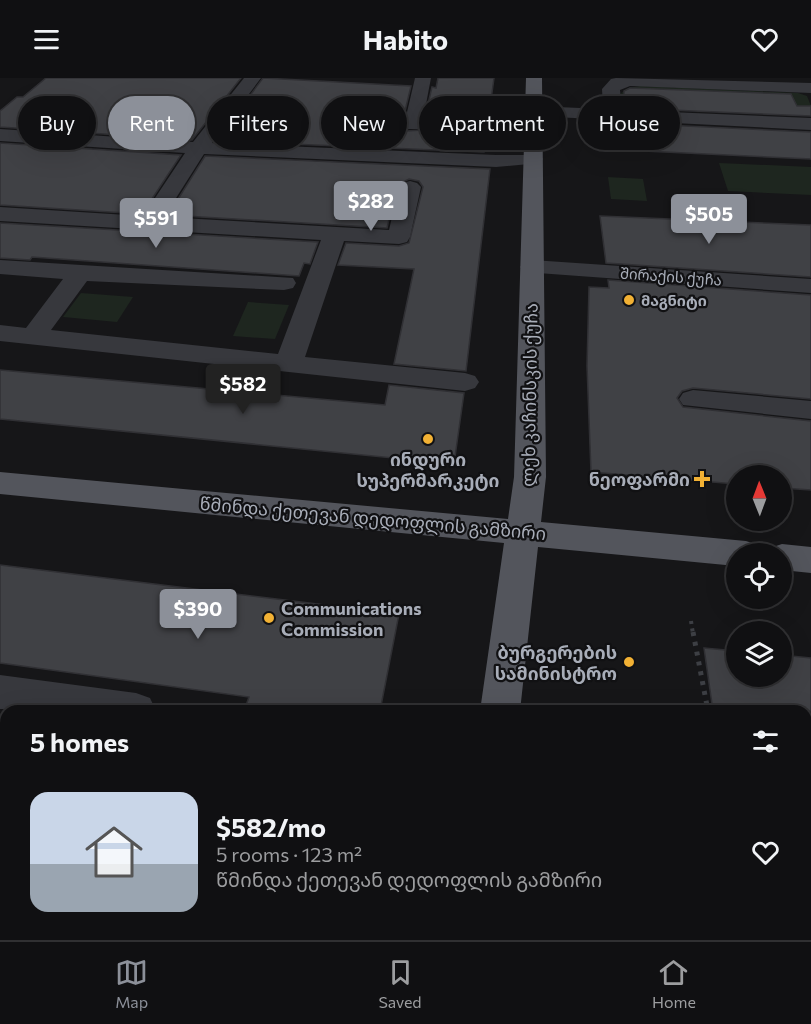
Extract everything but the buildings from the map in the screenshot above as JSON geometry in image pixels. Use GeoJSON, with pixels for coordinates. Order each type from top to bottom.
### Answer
{"type":"FeatureCollection","features":[{"type":"Feature","properties":{"kind":"main road","name":"ლეხ კაჩინსკის ქუჩა"},"geometry":{"type":"LineString","coordinates":[[534,78],[534,96]]}},
{"type":"Feature","properties":{"kind":"main road","name":"ლეხ კაჩინსკის ქუჩა"},"geometry":{"type":"LineString","coordinates":[[501,705],[530,477],[533,150]]}},
{"type":"Feature","properties":{"kind":"main road","name":"წმინდა ქეთევან დედოფლის გამზირი"},"geometry":{"type":"LineString","coordinates":[[0,483],[726,552]]}},
{"type":"Feature","properties":{"kind":"main road"},"geometry":{"type":"LineString","coordinates":[[792,558],[811,560]]}},
{"type":"Feature","properties":{"kind":"street"},"geometry":{"type":"LineString","coordinates":[[148,223],[198,148],[253,78]]}},
{"type":"Feature","properties":{"kind":"street"},"geometry":{"type":"LineString","coordinates":[[413,125],[423,78]]}},
{"type":"Feature","properties":{"kind":"street"},"geometry":{"type":"LineString","coordinates":[[808,78],[811,82]]}},
{"type":"Feature","properties":{"kind":"street"},"geometry":{"type":"LineString","coordinates":[[612,96],[611,88],[617,83],[630,81],[811,88]]}},
{"type":"Feature","properties":{"kind":"street"},"geometry":{"type":"LineString","coordinates":[[680,118],[811,124]]}},
{"type":"Feature","properties":{"kind":"street"},"geometry":{"type":"LineString","coordinates":[[0,135],[198,148],[496,161],[533,159]]}},
{"type":"Feature","properties":{"kind":"street"},"geometry":{"type":"LineString","coordinates":[[0,214],[399,237],[410,187]]}},
{"type":"Feature","properties":{"kind":"street"},"geometry":{"type":"LineString","coordinates":[[288,365],[335,234]]}},
{"type":"Feature","properties":{"kind":"street"},"geometry":{"type":"LineString","coordinates":[[0,267],[284,283]]}},
{"type":"Feature","properties":{"kind":"street","name":"შირაქის ქუჩა"},"geometry":{"type":"LineString","coordinates":[[532,267],[811,286]]}},
{"type":"Feature","properties":{"kind":"street"},"geometry":{"type":"LineString","coordinates":[[33,337],[80,273]]}},
{"type":"Feature","properties":{"kind":"street"},"geometry":{"type":"LineString","coordinates":[[0,333],[465,382]]}},
{"type":"Feature","properties":{"kind":"street"},"geometry":{"type":"LineString","coordinates":[[693,399],[811,410]]}},
{"type":"Feature","properties":{"kind":"street"},"geometry":{"type":"LineString","coordinates":[[0,692],[93,705]]}},
{"type":"Feature","properties":{"kind":"path"},"geometry":{"type":"LineString","coordinates":[[691,621],[707,705]]}},
{"type":"Feature","properties":{"kind":"shaded area"},"geometry":{"type":"Polygon","coordinates":[[[641,86],[798,93],[807,96],[811,106],[796,106],[770,111],[680,106],[680,96],[620,96],[628,88],[641,86]]]}},
{"type":"Feature","properties":{"kind":"shaded area"},"geometry":{"type":"Polygon","coordinates":[[[719,163],[811,167],[811,195],[728,191],[719,163]]]}},
{"type":"Feature","properties":{"kind":"shaded area"},"geometry":{"type":"Polygon","coordinates":[[[608,177],[643,179],[647,201],[611,199],[608,177]]]}},
{"type":"Feature","properties":{"kind":"shaded area"},"geometry":{"type":"Polygon","coordinates":[[[81,293],[133,297],[117,322],[63,317],[81,293]]]}},
{"type":"Feature","properties":{"kind":"shaded area"},"geometry":{"type":"Polygon","coordinates":[[[248,302],[289,305],[275,339],[233,336],[248,302]]]}},
{"type":"Feature","properties":{"kind":"place","name":"მაგნიტი"},"geometry":{"type":"Point","coordinates":[629,300]}},
{"type":"Feature","properties":{"kind":"place","name":"ინდური სუპერმარკეტი"},"geometry":{"type":"Point","coordinates":[428,439]}},
{"type":"Feature","properties":{"kind":"place","name":"ნეოფარმი"},"geometry":{"type":"Point","coordinates":[702,479]}},
{"type":"Feature","properties":{"kind":"place","name":"Communications Commission"},"geometry":{"type":"Point","coordinates":[269,618]}},
{"type":"Feature","properties":{"kind":"place","name":"ბურგერების სამინისტრო"},"geometry":{"type":"Point","coordinates":[629,662]}}]}
